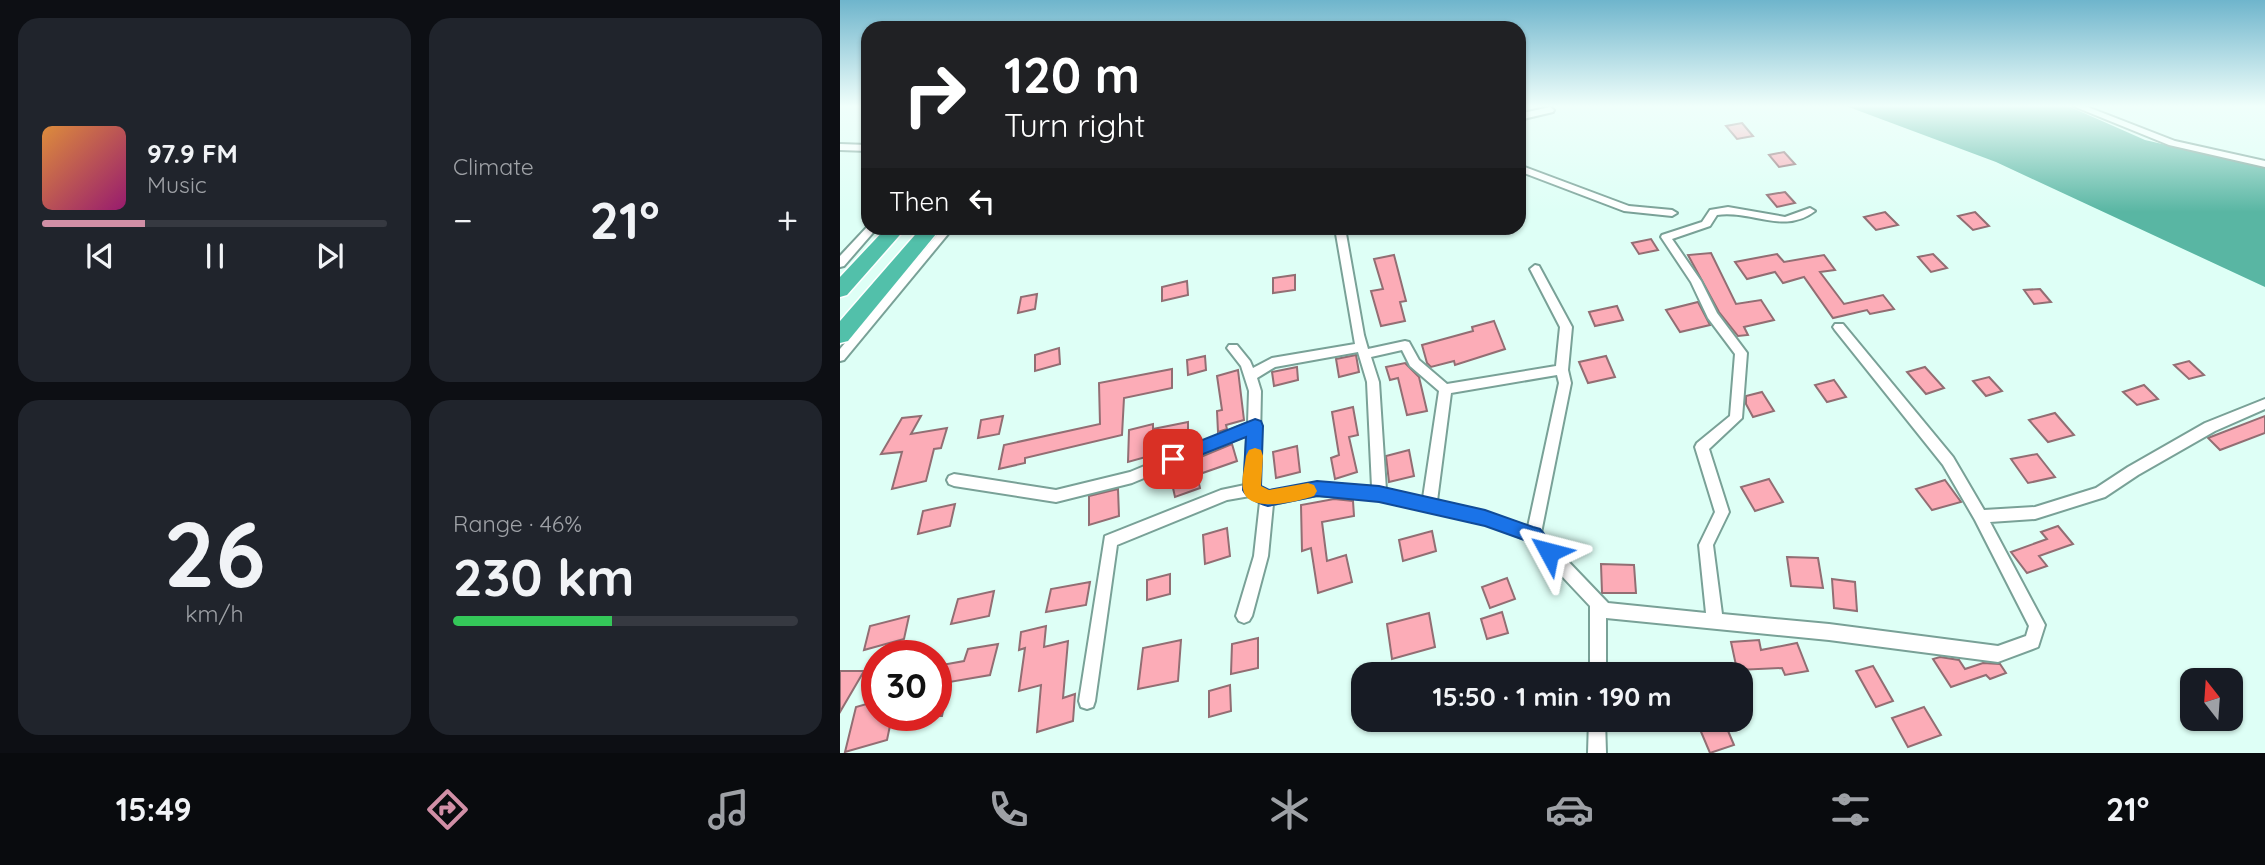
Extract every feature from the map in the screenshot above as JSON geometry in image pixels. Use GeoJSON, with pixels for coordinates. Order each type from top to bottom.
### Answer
{"type":"FeatureCollection","features":[{"type":"Feature","properties":{"kind":"highway"},"geometry":{"type":"LineString","coordinates":[[840,290],[890,235]]}},
{"type":"Feature","properties":{"kind":"highway"},"geometry":{"type":"LineString","coordinates":[[840,335],[925,235]]}},
{"type":"Feature","properties":{"kind":"street"},"geometry":{"type":"LineString","coordinates":[[2167,141],[2265,164]]}},
{"type":"Feature","properties":{"kind":"street"},"geometry":{"type":"LineString","coordinates":[[840,146],[861,148]]}},
{"type":"Feature","properties":{"kind":"street"},"geometry":{"type":"LineString","coordinates":[[1526,171],[1629,209],[1672,213]]}},
{"type":"Feature","properties":{"kind":"street"},"geometry":{"type":"LineString","coordinates":[[1715,620],[1706,545],[1722,512],[1702,447],[1736,418],[1741,353],[1712,315],[1696,281],[1666,237],[1706,224],[1714,212],[1728,210],[1786,220],[1810,211]]}},
{"type":"Feature","properties":{"kind":"street"},"geometry":{"type":"LineString","coordinates":[[840,263],[866,235]]}},
{"type":"Feature","properties":{"kind":"street"},"geometry":{"type":"LineString","coordinates":[[840,356],[942,235]]}},
{"type":"Feature","properties":{"kind":"street"},"geometry":{"type":"LineString","coordinates":[[1341,235],[1358,335],[1373,382],[1379,494]]}},
{"type":"Feature","properties":{"kind":"street"},"geometry":{"type":"LineString","coordinates":[[1533,535],[1565,383],[1562,370],[1566,327],[1535,269]]}},
{"type":"Feature","properties":{"kind":"street"},"geometry":{"type":"LineString","coordinates":[[1087,701],[1110,541],[1226,494],[1252,490],[1268,499],[1317,489],[1379,494],[1485,518],[1533,535],[1604,610],[1829,632],[1998,654],[2032,642],[2037,625],[1948,461],[1839,327]]}},
{"type":"Feature","properties":{"kind":"street"},"geometry":{"type":"LineString","coordinates":[[1250,376],[1272,363],[1405,345],[1414,363],[1445,389],[1562,370]]}},
{"type":"Feature","properties":{"kind":"street"},"geometry":{"type":"LineString","coordinates":[[1233,348],[1246,365],[1255,391],[1252,490]]}},
{"type":"Feature","properties":{"kind":"street"},"geometry":{"type":"LineString","coordinates":[[1429,505],[1445,389]]}},
{"type":"Feature","properties":{"kind":"street"},"geometry":{"type":"LineString","coordinates":[[1980,516],[2035,513],[2101,494],[2133,471],[2210,427],[2265,404]]}},
{"type":"Feature","properties":{"kind":"street"},"geometry":{"type":"LineString","coordinates":[[954,480],[1056,496],[1132,477],[1255,426]]}},
{"type":"Feature","properties":{"kind":"street"},"geometry":{"type":"LineString","coordinates":[[1244,616],[1261,556],[1268,499]]}},
{"type":"Feature","properties":{"kind":"street"},"geometry":{"type":"LineString","coordinates":[[1598,604],[1598,662]]}},
{"type":"Feature","properties":{"kind":"street"},"geometry":{"type":"LineString","coordinates":[[1597,732],[1597,753]]}},
{"type":"Feature","properties":{"kind":"shaded area"},"geometry":{"type":"Polygon","coordinates":[[[1940,141],[2150,141],[2265,168],[2265,287],[1996,162],[1940,141]]]}},
{"type":"Feature","properties":{"kind":"building"},"geometry":{"type":"Polygon","coordinates":[[[1784,152],[1795,164],[1779,167],[1769,155],[1784,152]]]}},
{"type":"Feature","properties":{"kind":"building"},"geometry":{"type":"Polygon","coordinates":[[[1785,192],[1795,203],[1777,207],[1767,195],[1785,192]]]}},
{"type":"Feature","properties":{"kind":"building"},"geometry":{"type":"Polygon","coordinates":[[[1885,212],[1898,225],[1876,230],[1864,217],[1885,212]]]}},
{"type":"Feature","properties":{"kind":"building"},"geometry":{"type":"Polygon","coordinates":[[[1975,212],[1989,226],[1973,230],[1958,216],[1975,212]]]}},
{"type":"Feature","properties":{"kind":"building"},"geometry":{"type":"Polygon","coordinates":[[[1651,239],[1658,250],[1639,254],[1632,243],[1651,239]]]}},
{"type":"Feature","properties":{"kind":"building"},"geometry":{"type":"Polygon","coordinates":[[[1711,253],[1736,304],[1761,300],[1774,320],[1744,327],[1748,335],[1738,336],[1719,312],[1688,255],[1711,253]]]}},
{"type":"Feature","properties":{"kind":"building"},"geometry":{"type":"Polygon","coordinates":[[[1777,254],[1784,262],[1824,255],[1835,270],[1820,272],[1844,304],[1883,295],[1894,309],[1870,314],[1867,310],[1833,318],[1804,277],[1783,283],[1775,272],[1747,279],[1735,262],[1777,254]]]}},
{"type":"Feature","properties":{"kind":"building"},"geometry":{"type":"Polygon","coordinates":[[[1933,254],[1947,268],[1931,272],[1918,257],[1933,254]]]}},
{"type":"Feature","properties":{"kind":"building"},"geometry":{"type":"Polygon","coordinates":[[[1394,255],[1406,301],[1400,302],[1405,321],[1381,326],[1371,291],[1383,289],[1374,259],[1394,255]]]}},
{"type":"Feature","properties":{"kind":"building"},"geometry":{"type":"Polygon","coordinates":[[[1295,275],[1295,290],[1273,293],[1273,278],[1295,275]]]}},
{"type":"Feature","properties":{"kind":"building"},"geometry":{"type":"Polygon","coordinates":[[[1187,281],[1188,295],[1162,301],[1162,287],[1187,281]]]}},
{"type":"Feature","properties":{"kind":"building"},"geometry":{"type":"Polygon","coordinates":[[[2040,289],[2051,302],[2034,304],[2024,290],[2040,289]]]}},
{"type":"Feature","properties":{"kind":"building"},"geometry":{"type":"Polygon","coordinates":[[[1037,294],[1035,309],[1018,313],[1021,297],[1037,294]]]}},
{"type":"Feature","properties":{"kind":"building"},"geometry":{"type":"Polygon","coordinates":[[[1698,302],[1710,325],[1680,332],[1666,310],[1698,302]]]}},
{"type":"Feature","properties":{"kind":"building"},"geometry":{"type":"Polygon","coordinates":[[[1617,306],[1623,320],[1595,326],[1589,312],[1617,306]]]}},
{"type":"Feature","properties":{"kind":"building"},"geometry":{"type":"Polygon","coordinates":[[[1494,321],[1505,349],[1455,365],[1454,361],[1431,367],[1427,363],[1422,345],[1473,331],[1472,327],[1494,321]]]}},
{"type":"Feature","properties":{"kind":"building"},"geometry":{"type":"Polygon","coordinates":[[[1059,348],[1060,364],[1035,371],[1035,355],[1059,348]]]}},
{"type":"Feature","properties":{"kind":"building"},"geometry":{"type":"Polygon","coordinates":[[[1356,355],[1359,372],[1339,377],[1336,359],[1356,355]]]}},
{"type":"Feature","properties":{"kind":"building"},"geometry":{"type":"Polygon","coordinates":[[[1205,356],[1206,370],[1188,375],[1187,360],[1205,356]]]}},
{"type":"Feature","properties":{"kind":"building"},"geometry":{"type":"Polygon","coordinates":[[[1606,356],[1615,377],[1588,383],[1579,362],[1606,356]]]}},
{"type":"Feature","properties":{"kind":"building"},"geometry":{"type":"Polygon","coordinates":[[[2189,361],[2204,375],[2189,379],[2174,365],[2189,361]]]}},
{"type":"Feature","properties":{"kind":"building"},"geometry":{"type":"Polygon","coordinates":[[[1405,363],[1419,377],[1427,411],[1407,415],[1398,378],[1390,380],[1386,367],[1405,363]]]}},
{"type":"Feature","properties":{"kind":"building"},"geometry":{"type":"Polygon","coordinates":[[[1297,367],[1298,380],[1274,386],[1272,372],[1297,367]]]}},
{"type":"Feature","properties":{"kind":"building"},"geometry":{"type":"Polygon","coordinates":[[[1925,367],[1944,388],[1926,394],[1907,372],[1925,367]]]}},
{"type":"Feature","properties":{"kind":"building"},"geometry":{"type":"Polygon","coordinates":[[[1172,369],[1172,388],[1124,398],[1122,435],[1025,458],[1025,463],[999,469],[1004,445],[1100,424],[1099,383],[1172,369]]]}},
{"type":"Feature","properties":{"kind":"building"},"geometry":{"type":"Polygon","coordinates":[[[1238,370],[1244,420],[1226,425],[1227,429],[1218,432],[1217,411],[1222,410],[1217,376],[1238,370]]]}},
{"type":"Feature","properties":{"kind":"building"},"geometry":{"type":"Polygon","coordinates":[[[1989,377],[2002,391],[1986,396],[1973,381],[1989,377]]]}},
{"type":"Feature","properties":{"kind":"building"},"geometry":{"type":"Polygon","coordinates":[[[1834,380],[1846,397],[1827,402],[1815,385],[1834,380]]]}},
{"type":"Feature","properties":{"kind":"building"},"geometry":{"type":"Polygon","coordinates":[[[2144,385],[2158,399],[2137,405],[2123,392],[2144,385]]]}},
{"type":"Feature","properties":{"kind":"building"},"geometry":{"type":"Polygon","coordinates":[[[1762,392],[1774,411],[1753,417],[1746,404],[1746,396],[1762,392]]]}},
{"type":"Feature","properties":{"kind":"building"},"geometry":{"type":"Polygon","coordinates":[[[1353,407],[1358,435],[1349,437],[1357,472],[1335,479],[1331,458],[1339,455],[1332,412],[1353,407]]]}},
{"type":"Feature","properties":{"kind":"building"},"geometry":{"type":"Polygon","coordinates":[[[2055,413],[2074,435],[2048,442],[2029,420],[2055,413]]]}},
{"type":"Feature","properties":{"kind":"building"},"geometry":{"type":"Polygon","coordinates":[[[921,416],[911,434],[947,428],[941,448],[934,449],[926,481],[892,489],[902,452],[881,454],[902,418],[921,416]]]}},
{"type":"Feature","properties":{"kind":"building"},"geometry":{"type":"Polygon","coordinates":[[[1003,416],[999,434],[978,438],[981,420],[1003,416]]]}},
{"type":"Feature","properties":{"kind":"building"},"geometry":{"type":"Polygon","coordinates":[[[2265,416],[2265,433],[2220,450],[2208,438],[2265,416]]]}},
{"type":"Feature","properties":{"kind":"building"},"geometry":{"type":"Polygon","coordinates":[[[1188,422],[1188,437],[1153,444],[1153,455],[1128,462],[1129,430],[1153,424],[1153,429],[1188,422]]]}},
{"type":"Feature","properties":{"kind":"building"},"geometry":{"type":"Polygon","coordinates":[[[1232,444],[1237,461],[1197,475],[1200,488],[1175,497],[1169,470],[1232,444]]]}},
{"type":"Feature","properties":{"kind":"building"},"geometry":{"type":"Polygon","coordinates":[[[1297,446],[1300,472],[1276,478],[1273,452],[1297,446]]]}},
{"type":"Feature","properties":{"kind":"building"},"geometry":{"type":"Polygon","coordinates":[[[1409,450],[1414,476],[1389,482],[1386,456],[1409,450]]]}},
{"type":"Feature","properties":{"kind":"building"},"geometry":{"type":"Polygon","coordinates":[[[2037,454],[2055,477],[2028,483],[2011,459],[2037,454]]]}},
{"type":"Feature","properties":{"kind":"building"},"geometry":{"type":"Polygon","coordinates":[[[1769,479],[1783,502],[1755,511],[1741,487],[1769,479]]]}},
{"type":"Feature","properties":{"kind":"building"},"geometry":{"type":"Polygon","coordinates":[[[1945,480],[1961,502],[1932,510],[1916,489],[1945,480]]]}},
{"type":"Feature","properties":{"kind":"building"},"geometry":{"type":"Polygon","coordinates":[[[1118,489],[1119,516],[1089,525],[1089,496],[1118,489]]]}},
{"type":"Feature","properties":{"kind":"building"},"geometry":{"type":"Polygon","coordinates":[[[1334,499],[1353,501],[1354,516],[1322,522],[1327,561],[1346,555],[1352,582],[1318,593],[1311,548],[1302,551],[1301,505],[1334,499]]]}},
{"type":"Feature","properties":{"kind":"building"},"geometry":{"type":"Polygon","coordinates":[[[955,504],[950,526],[918,534],[923,511],[955,504]]]}},
{"type":"Feature","properties":{"kind":"building"},"geometry":{"type":"Polygon","coordinates":[[[2058,526],[2073,544],[2039,556],[2047,566],[2027,573],[2011,552],[2047,539],[2041,532],[2058,526]]]}},
{"type":"Feature","properties":{"kind":"building"},"geometry":{"type":"Polygon","coordinates":[[[1227,528],[1230,556],[1205,564],[1203,535],[1227,528]]]}},
{"type":"Feature","properties":{"kind":"building"},"geometry":{"type":"Polygon","coordinates":[[[1432,531],[1436,551],[1403,561],[1399,540],[1432,531]]]}},
{"type":"Feature","properties":{"kind":"building"},"geometry":{"type":"Polygon","coordinates":[[[1787,557],[1818,558],[1823,588],[1791,586],[1787,557]]]}},
{"type":"Feature","properties":{"kind":"building"},"geometry":{"type":"Polygon","coordinates":[[[1601,564],[1634,565],[1636,593],[1602,593],[1601,564]]]}},
{"type":"Feature","properties":{"kind":"building"},"geometry":{"type":"Polygon","coordinates":[[[1170,574],[1170,594],[1147,600],[1147,580],[1170,574]]]}},
{"type":"Feature","properties":{"kind":"building"},"geometry":{"type":"Polygon","coordinates":[[[1507,578],[1515,599],[1490,608],[1482,587],[1507,578]]]}},
{"type":"Feature","properties":{"kind":"building"},"geometry":{"type":"Polygon","coordinates":[[[1832,579],[1855,582],[1857,611],[1834,608],[1832,579]]]}},
{"type":"Feature","properties":{"kind":"building"},"geometry":{"type":"Polygon","coordinates":[[[1090,582],[1086,605],[1046,612],[1051,589],[1090,582]]]}},
{"type":"Feature","properties":{"kind":"building"},"geometry":{"type":"Polygon","coordinates":[[[994,591],[989,616],[951,624],[958,599],[994,591]]]}},
{"type":"Feature","properties":{"kind":"building"},"geometry":{"type":"Polygon","coordinates":[[[1502,612],[1508,633],[1487,639],[1481,619],[1502,612]]]}},
{"type":"Feature","properties":{"kind":"building"},"geometry":{"type":"Polygon","coordinates":[[[1429,613],[1435,647],[1392,659],[1387,624],[1429,613]]]}},
{"type":"Feature","properties":{"kind":"building"},"geometry":{"type":"Polygon","coordinates":[[[909,616],[904,639],[900,640],[866,640],[870,626],[909,616]]]}},
{"type":"Feature","properties":{"kind":"building"},"geometry":{"type":"Polygon","coordinates":[[[1046,626],[1044,647],[1068,641],[1063,698],[1075,694],[1073,721],[1037,732],[1041,685],[1019,691],[1025,648],[1019,650],[1021,632],[1046,626]]]}},
{"type":"Feature","properties":{"kind":"building"},"geometry":{"type":"Polygon","coordinates":[[[1258,638],[1258,668],[1231,674],[1232,644],[1258,638]]]}},
{"type":"Feature","properties":{"kind":"building"},"geometry":{"type":"Polygon","coordinates":[[[1181,640],[1178,681],[1138,689],[1143,648],[1181,640]]]}},
{"type":"Feature","properties":{"kind":"building"},"geometry":{"type":"Polygon","coordinates":[[[1759,640],[1761,650],[1797,643],[1808,671],[1785,675],[1782,668],[1753,669],[1753,662],[1735,662],[1731,642],[1759,640]]]}},
{"type":"Feature","properties":{"kind":"building"},"geometry":{"type":"Polygon","coordinates":[[[998,644],[990,675],[952,681],[952,663],[964,661],[968,649],[998,644]]]}},
{"type":"Feature","properties":{"kind":"building"},"geometry":{"type":"Polygon","coordinates":[[[1940,657],[1959,660],[1965,669],[1983,663],[2000,664],[2006,673],[1990,679],[1986,675],[1951,687],[1933,659],[1940,657]]]}},
{"type":"Feature","properties":{"kind":"building"},"geometry":{"type":"Polygon","coordinates":[[[1873,666],[1893,701],[1876,707],[1856,671],[1873,666]]]}},
{"type":"Feature","properties":{"kind":"building"},"geometry":{"type":"Polygon","coordinates":[[[840,671],[861,671],[861,676],[840,712],[840,671]]]}},
{"type":"Feature","properties":{"kind":"building"},"geometry":{"type":"Polygon","coordinates":[[[1230,685],[1231,711],[1209,717],[1209,691],[1230,685]]]}},
{"type":"Feature","properties":{"kind":"building"},"geometry":{"type":"Polygon","coordinates":[[[861,706],[861,731],[889,731],[887,740],[845,752],[856,707],[861,706]]]}},
{"type":"Feature","properties":{"kind":"building"},"geometry":{"type":"Polygon","coordinates":[[[1924,707],[1941,735],[1908,747],[1892,718],[1924,707]]]}},
{"type":"Feature","properties":{"kind":"building"},"geometry":{"type":"Polygon","coordinates":[[[1701,732],[1728,732],[1734,745],[1710,753],[1701,732]]]}},
{"type":"Feature","properties":{"kind":"slow traffic"},"geometry":{"type":"LineString","coordinates":[[1255,456],[1252,490],[1268,499],[1308,491]]}},
{"type":"Feature","properties":{"kind":"route"},"geometry":{"type":"LineString","coordinates":[[1173,459],[1255,426],[1252,490],[1268,499],[1317,489],[1379,494],[1485,518],[1533,535],[1549,552]]}}]}
